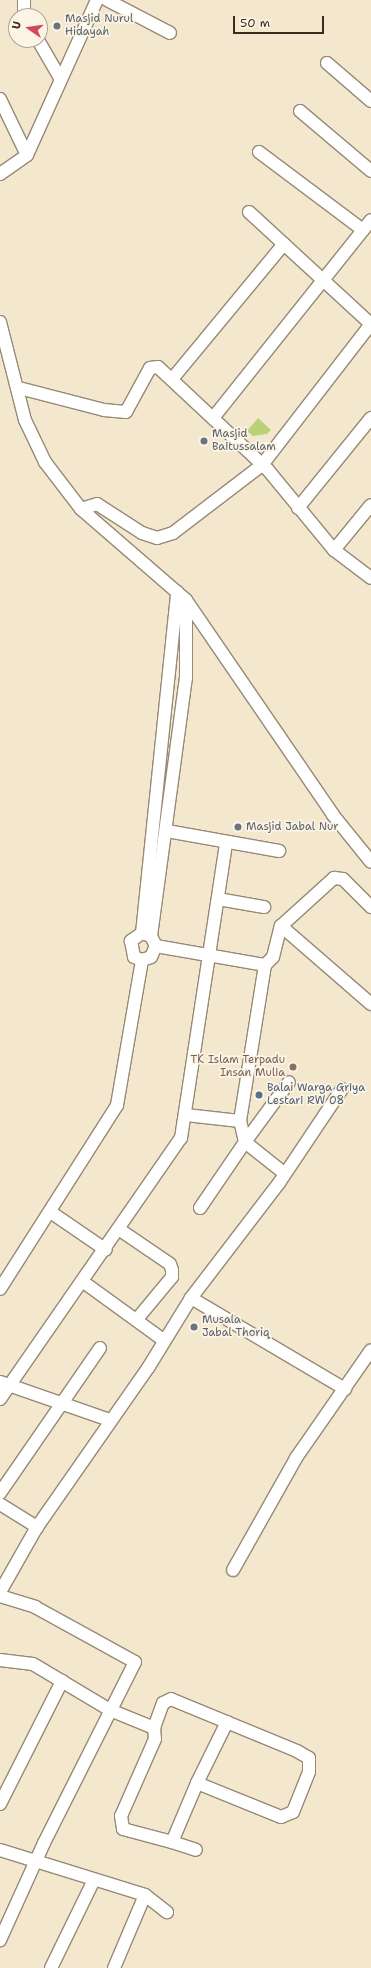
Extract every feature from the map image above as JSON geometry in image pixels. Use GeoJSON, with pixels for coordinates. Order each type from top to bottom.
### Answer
{"type":"FeatureCollection","features":[{"type":"Feature","properties":{"kind":"street"},"geometry":{"type":"LineString","coordinates":[[0,174],[27,155],[60,78],[97,0]]}},
{"type":"Feature","properties":{"kind":"street"},"geometry":{"type":"LineString","coordinates":[[107,0],[170,33]]}},
{"type":"Feature","properties":{"kind":"street"},"geometry":{"type":"LineString","coordinates":[[43,48],[60,78]]}},
{"type":"Feature","properties":{"kind":"street"},"geometry":{"type":"LineString","coordinates":[[327,63],[371,101]]}},
{"type":"Feature","properties":{"kind":"street"},"geometry":{"type":"LineString","coordinates":[[0,99],[27,155]]}},
{"type":"Feature","properties":{"kind":"street"},"geometry":{"type":"LineString","coordinates":[[300,111],[371,171]]}},
{"type":"Feature","properties":{"kind":"street"},"geometry":{"type":"LineString","coordinates":[[259,152],[363,230]]}},
{"type":"Feature","properties":{"kind":"street"},"geometry":{"type":"LineString","coordinates":[[81,509],[97,504],[142,533],[166,537],[262,465],[371,324],[249,212]]}},
{"type":"Feature","properties":{"kind":"street"},"geometry":{"type":"LineString","coordinates":[[213,418],[371,220]]}},
{"type":"Feature","properties":{"kind":"street"},"geometry":{"type":"LineString","coordinates":[[173,378],[284,244]]}},
{"type":"Feature","properties":{"kind":"street"},"geometry":{"type":"LineString","coordinates":[[0,322],[19,388],[25,420],[45,462],[81,509],[181,596],[356,845],[371,862]]}},
{"type":"Feature","properties":{"kind":"street"},"geometry":{"type":"LineString","coordinates":[[19,388],[104,410],[126,412],[150,368],[158,367],[173,378],[262,465],[334,550],[371,578]]}},
{"type":"Feature","properties":{"kind":"street"},"geometry":{"type":"LineString","coordinates":[[298,508],[371,418]]}},
{"type":"Feature","properties":{"kind":"street"},"geometry":{"type":"LineString","coordinates":[[334,550],[371,505]]}},
{"type":"Feature","properties":{"kind":"street"},"geometry":{"type":"LineString","coordinates":[[150,938],[167,832],[186,678],[181,596]]}},
{"type":"Feature","properties":{"kind":"street"},"geometry":{"type":"LineString","coordinates":[[181,596],[150,938],[151,957],[142,960],[134,957],[129,947],[135,936],[150,938],[210,956],[265,965]]}},
{"type":"Feature","properties":{"kind":"street"},"geometry":{"type":"LineString","coordinates":[[167,832],[279,851]]}},
{"type":"Feature","properties":{"kind":"street"},"geometry":{"type":"LineString","coordinates":[[0,1399],[5,1384],[106,1250],[120,1230],[136,1200],[181,1138],[186,1115],[226,843]]}},
{"type":"Feature","properties":{"kind":"street"},"geometry":{"type":"LineString","coordinates":[[284,1172],[245,1142],[240,1121],[265,965],[273,957],[281,926],[334,878],[343,879],[371,907]]}},
{"type":"Feature","properties":{"kind":"street"},"geometry":{"type":"LineString","coordinates":[[218,899],[264,907]]}},
{"type":"Feature","properties":{"kind":"street"},"geometry":{"type":"LineString","coordinates":[[281,926],[371,1004]]}},
{"type":"Feature","properties":{"kind":"street"},"geometry":{"type":"LineString","coordinates":[[0,1289],[52,1213],[117,1105],[142,960]]}},
{"type":"Feature","properties":{"kind":"street"},"geometry":{"type":"LineString","coordinates":[[200,1208],[245,1142],[289,1082]]}},
{"type":"Feature","properties":{"kind":"street"},"geometry":{"type":"LineString","coordinates":[[0,1592],[37,1527],[165,1341],[191,1298],[284,1172],[342,1089]]}},
{"type":"Feature","properties":{"kind":"street"},"geometry":{"type":"LineString","coordinates":[[186,1115],[240,1121]]}},
{"type":"Feature","properties":{"kind":"street"},"geometry":{"type":"LineString","coordinates":[[52,1213],[106,1250]]}},
{"type":"Feature","properties":{"kind":"street"},"geometry":{"type":"LineString","coordinates":[[120,1230],[170,1264],[172,1270],[172,1277],[138,1318]]}},
{"type":"Feature","properties":{"kind":"street"},"geometry":{"type":"LineString","coordinates":[[82,1281],[138,1318],[165,1341]]}},
{"type":"Feature","properties":{"kind":"street"},"geometry":{"type":"LineString","coordinates":[[191,1298],[345,1389]]}},
{"type":"Feature","properties":{"kind":"street"},"geometry":{"type":"LineString","coordinates":[[0,1493],[100,1348]]}},
{"type":"Feature","properties":{"kind":"street"},"geometry":{"type":"LineString","coordinates":[[233,1570],[296,1458],[371,1350]]}},
{"type":"Feature","properties":{"kind":"street"},"geometry":{"type":"LineString","coordinates":[[5,1384],[61,1405],[110,1420]]}},
{"type":"Feature","properties":{"kind":"street"},"geometry":{"type":"LineString","coordinates":[[0,1504],[37,1527]]}},
{"type":"Feature","properties":{"kind":"street"},"geometry":{"type":"LineString","coordinates":[[0,1596],[35,1607],[135,1662],[44,1843],[38,1862],[0,1940]]}},
{"type":"Feature","properties":{"kind":"street"},"geometry":{"type":"LineString","coordinates":[[1,1661],[33,1664],[110,1710],[154,1728]]}},
{"type":"Feature","properties":{"kind":"street"},"geometry":{"type":"LineString","coordinates":[[0,1804],[62,1681]]}},
{"type":"Feature","properties":{"kind":"street"},"geometry":{"type":"LineString","coordinates":[[196,1850],[123,1829],[120,1825],[121,1816],[155,1739],[154,1728],[163,1703],[172,1699],[309,1758],[309,1772],[293,1812],[281,1817],[197,1783]]}},
{"type":"Feature","properties":{"kind":"street"},"geometry":{"type":"LineString","coordinates":[[172,1842],[197,1783],[226,1722]]}},
{"type":"Feature","properties":{"kind":"street"},"geometry":{"type":"LineString","coordinates":[[0,1850],[145,1895],[167,1912]]}},
{"type":"Feature","properties":{"kind":"street"},"geometry":{"type":"LineString","coordinates":[[51,1968],[94,1880]]}},
{"type":"Feature","properties":{"kind":"street"},"geometry":{"type":"LineString","coordinates":[[114,1968],[145,1895]]}},
{"type":"Feature","properties":{"kind":"green space"},"geometry":{"type":"Polygon","coordinates":[[[258,418],[271,430],[267,434],[253,436],[247,431],[258,418]]]}},
{"type":"Feature","properties":{"kind":"place","name":"Masjid Nurul Hidayah"},"geometry":{"type":"Point","coordinates":[57,26]}},
{"type":"Feature","properties":{"kind":"place","name":"Masjid Baitussalam"},"geometry":{"type":"Point","coordinates":[204,441]}},
{"type":"Feature","properties":{"kind":"place","name":"Masjid Jabal Nur"},"geometry":{"type":"Point","coordinates":[238,827]}},
{"type":"Feature","properties":{"kind":"place","name":"TK Islam Terpadu Insan Mulia"},"geometry":{"type":"Point","coordinates":[293,1067]}},
{"type":"Feature","properties":{"kind":"place","name":"Balai Warga Griya Lestari RW 08"},"geometry":{"type":"Point","coordinates":[259,1095]}},
{"type":"Feature","properties":{"kind":"place","name":"Musala Jabal Thoriq"},"geometry":{"type":"Point","coordinates":[194,1327]}}]}
